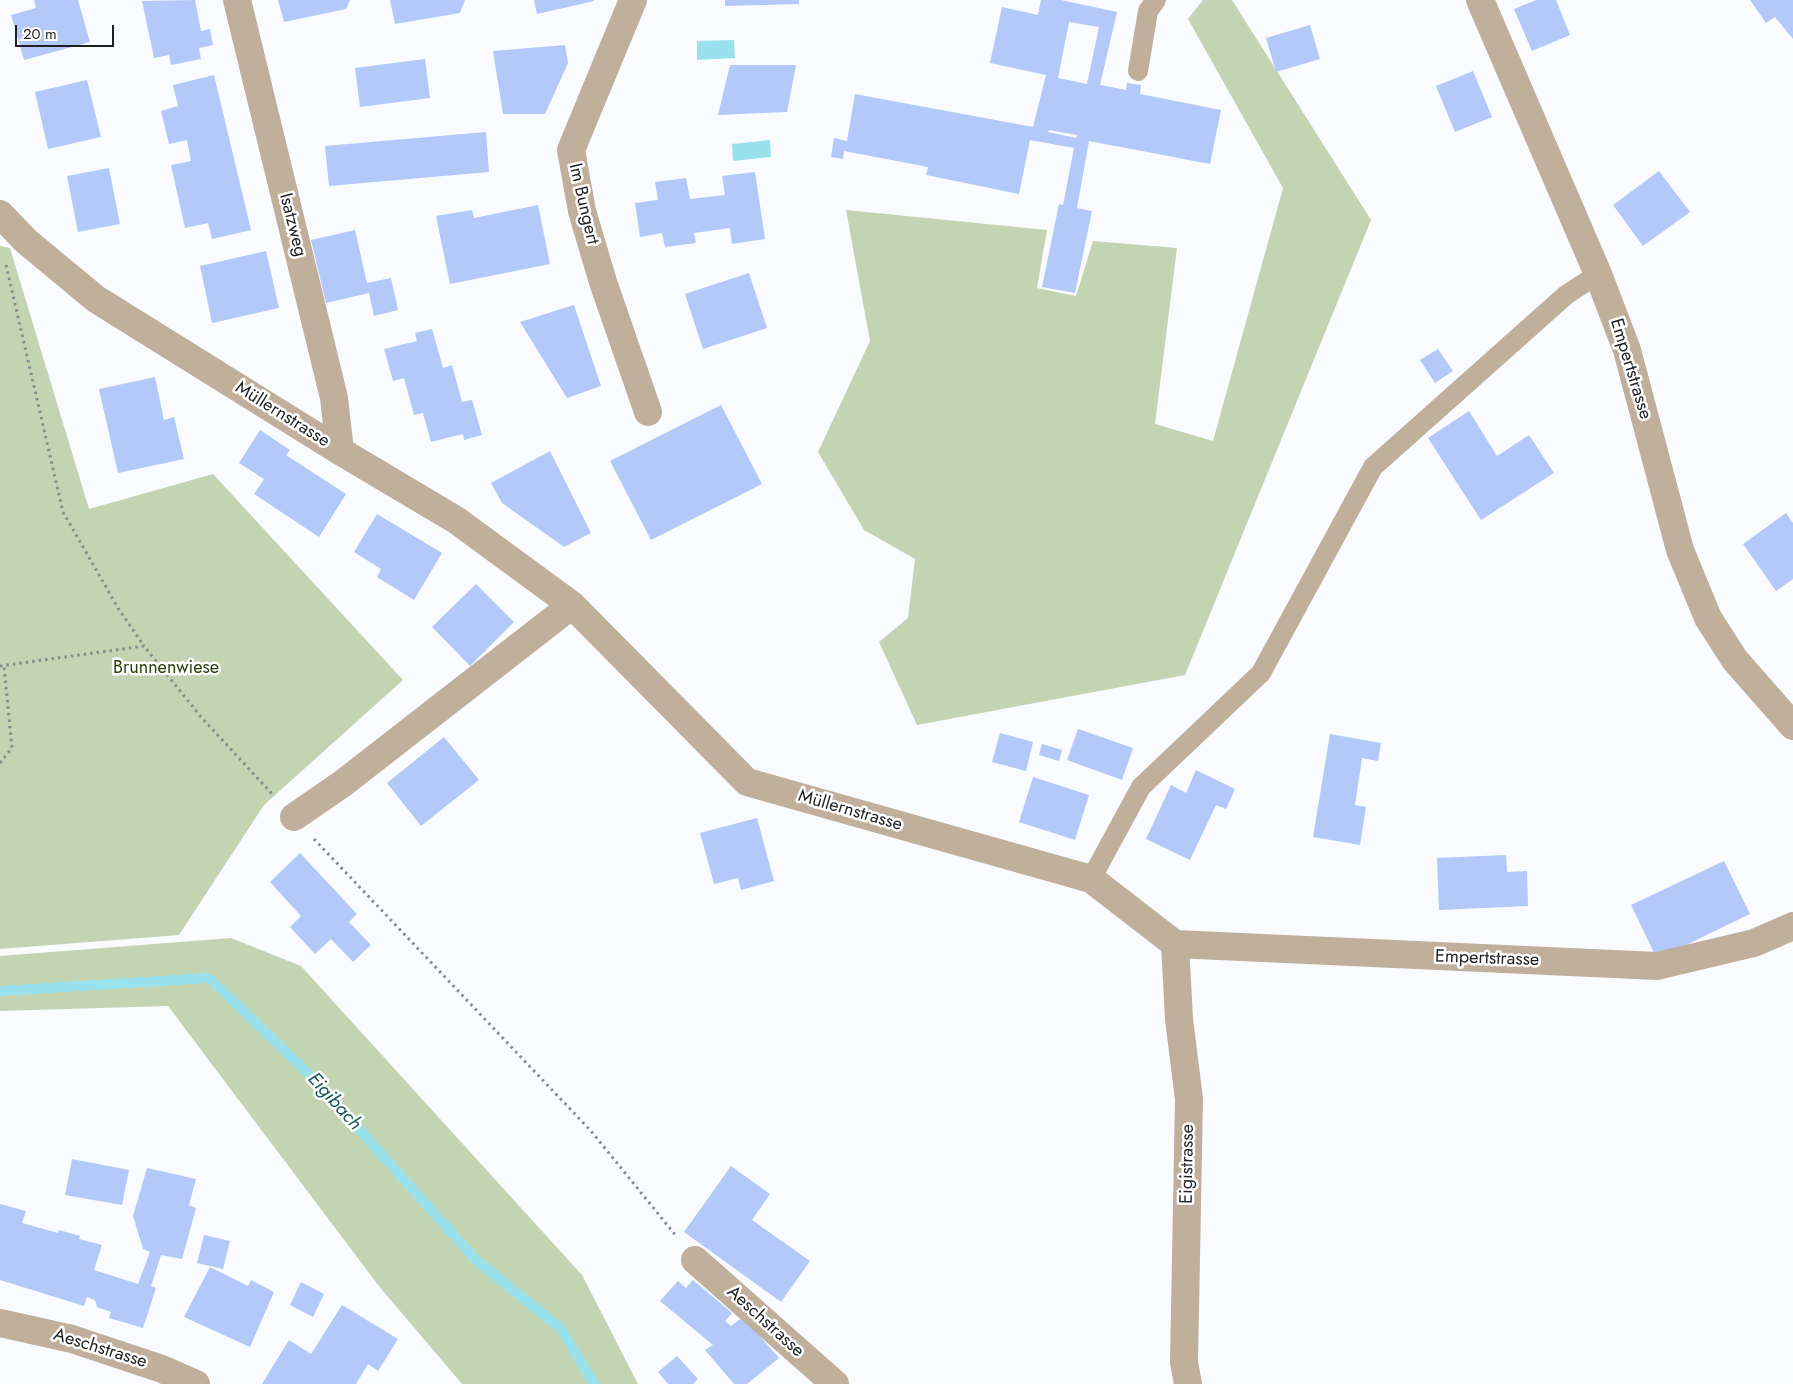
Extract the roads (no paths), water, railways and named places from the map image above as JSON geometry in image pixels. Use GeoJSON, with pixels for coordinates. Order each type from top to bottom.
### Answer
{"type":"FeatureCollection","features":[{"type":"Feature","properties":{"kind":"street","name":"Isatzweg"},"geometry":{"type":"LineString","coordinates":[[237,0],[334,398],[340,452]]}},
{"type":"Feature","properties":{"kind":"street","name":"Im Bungert"},"geometry":{"type":"LineString","coordinates":[[633,0],[570,150],[582,211],[603,282],[648,412]]}},
{"type":"Feature","properties":{"kind":"street","name":"Empertstrasse"},"geometry":{"type":"LineString","coordinates":[[1480,0],[1598,274],[1628,350],[1680,550],[1708,618],[1736,660],[1793,726]]}},
{"type":"Feature","properties":{"kind":"street","name":"Müllernstrasse"},"geometry":{"type":"LineString","coordinates":[[0,214],[26,240],[96,300],[340,452],[456,520],[572,605],[747,782],[1091,879],[1175,944]]}},
{"type":"Feature","properties":{"kind":"street"},"geometry":{"type":"LineString","coordinates":[[294,817],[350,778],[572,605]]}},
{"type":"Feature","properties":{"kind":"street","name":"Empertstrasse"},"geometry":{"type":"LineString","coordinates":[[1175,944],[1657,966],[1754,943],[1793,926]]}},
{"type":"Feature","properties":{"kind":"street","name":"Eigistrasse"},"geometry":{"type":"LineString","coordinates":[[1175,944],[1179,1019],[1189,1098],[1184,1362],[1188,1384]]}},
{"type":"Feature","properties":{"kind":"street","name":"Aeschstrasse"},"geometry":{"type":"LineString","coordinates":[[695,1260],[835,1384]]}},
{"type":"Feature","properties":{"kind":"street","name":"Aeschstrasse"},"geometry":{"type":"LineString","coordinates":[[0,1323],[72,1339],[162,1369],[196,1384]]}},
{"type":"Feature","properties":{"kind":"lane"},"geometry":{"type":"LineString","coordinates":[[1138,72],[1148,11],[1156,0]]}},
{"type":"Feature","properties":{"kind":"lane"},"geometry":{"type":"LineString","coordinates":[[1091,879],[1141,787],[1261,673],[1372,467],[1566,295],[1598,274]]}},
{"type":"Feature","properties":{"kind":"water"},"geometry":{"type":"Polygon","coordinates":[[[734,40],[735,58],[697,60],[697,41],[734,40]]]}},
{"type":"Feature","properties":{"kind":"water"},"geometry":{"type":"Polygon","coordinates":[[[770,140],[771,157],[733,161],[732,144],[770,140]]]}},
{"type":"Feature","properties":{"kind":"waterway","name":"Eigibach"},"geometry":{"type":"LineString","coordinates":[[0,991],[209,978],[312,1077],[475,1259],[561,1329],[594,1384]]}},
{"type":"Feature","properties":{"kind":"park label","name":"Brunnenwiese"},"geometry":{"type":"Point","coordinates":[166,669]}}]}
